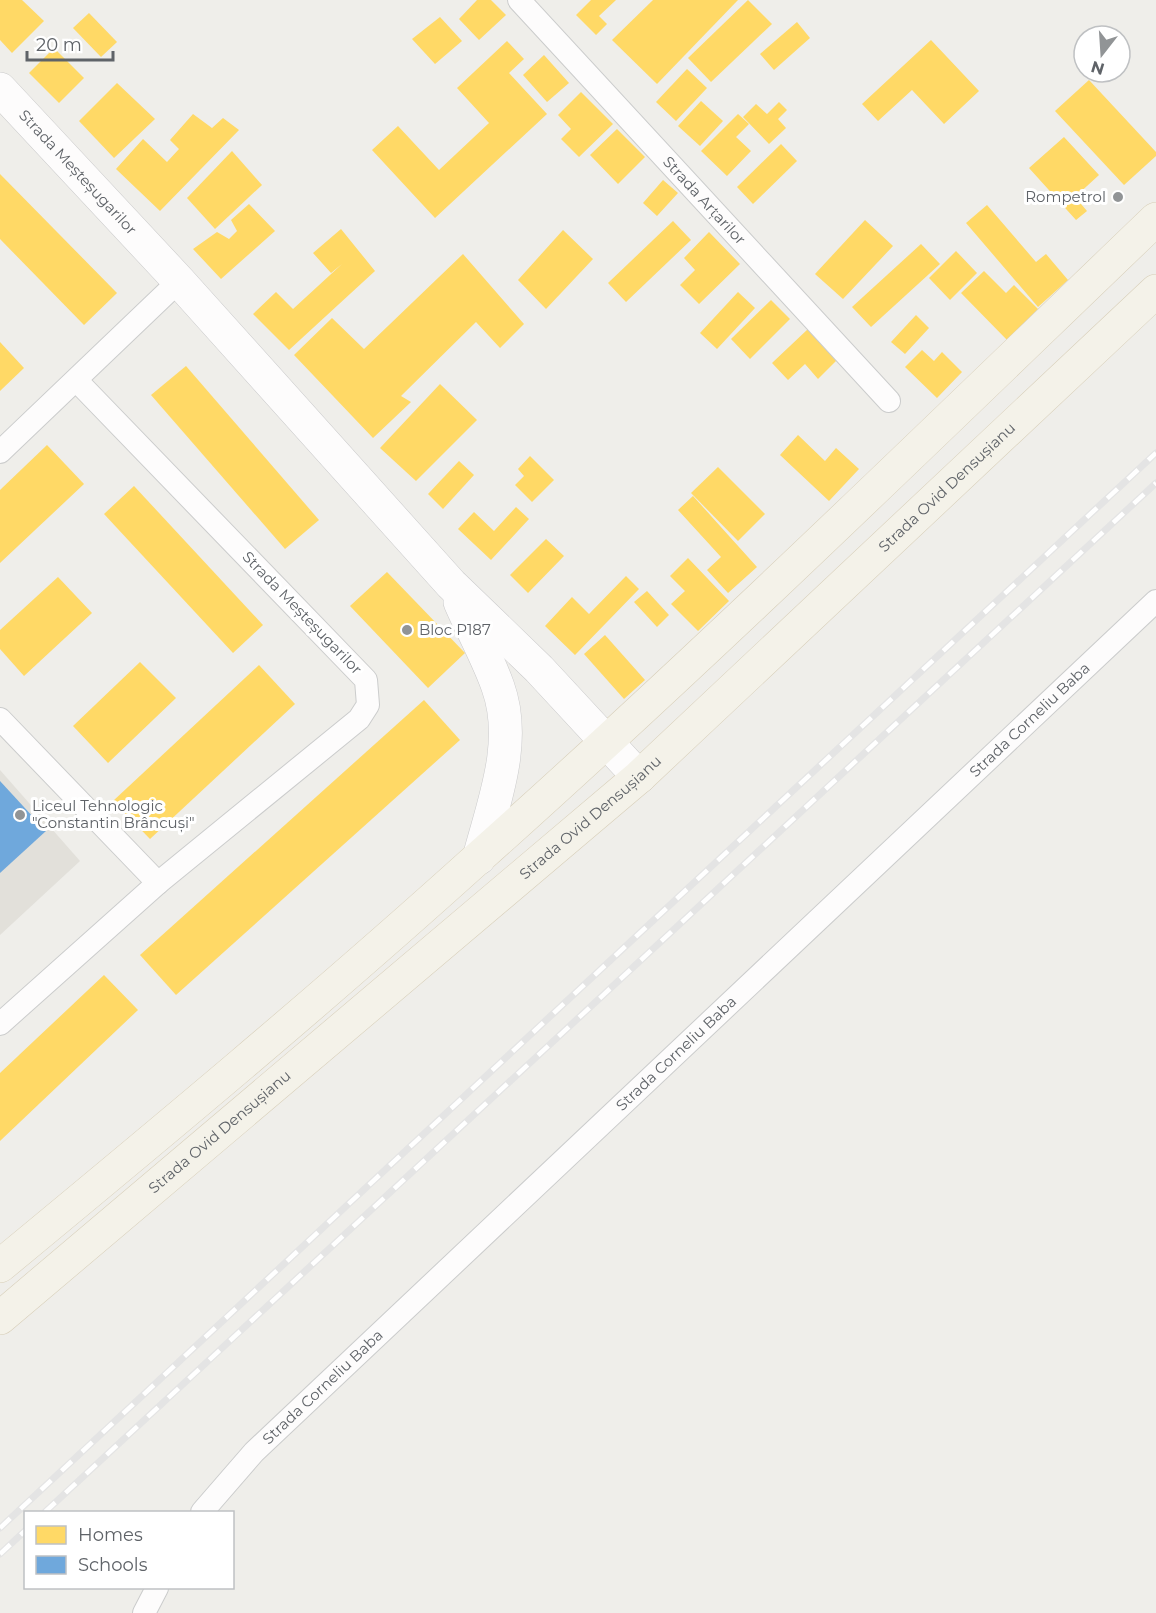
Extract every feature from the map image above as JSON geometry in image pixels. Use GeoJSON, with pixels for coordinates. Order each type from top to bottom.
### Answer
{"type":"FeatureCollection","features":[{"type":"Feature","properties":{"kind":"main road","name":"Strada Meșteșugarilor"},"geometry":{"type":"LineString","coordinates":[[0,88],[179,281],[451,584],[539,669],[639,777]]}},
{"type":"Feature","properties":{"kind":"main road"},"geometry":{"type":"LineString","coordinates":[[0,1266],[338,982],[478,858],[923,444],[1156,219]]}},
{"type":"Feature","properties":{"kind":"main road","name":"Strada Ovid Densușianu"},"geometry":{"type":"LineString","coordinates":[[0,1318],[639,777],[1156,291]]}},
{"type":"Feature","properties":{"kind":"main road"},"geometry":{"type":"LineString","coordinates":[[451,584],[499,688],[505,726],[503,767],[478,858]]}},
{"type":"Feature","properties":{"kind":"street","name":"Strada Arțarilor"},"geometry":{"type":"LineString","coordinates":[[519,0],[890,401]]}},
{"type":"Feature","properties":{"kind":"street"},"geometry":{"type":"LineString","coordinates":[[0,452],[77,381],[179,281]]}},
{"type":"Feature","properties":{"kind":"street","name":"Strada Meșteșugarilor"},"geometry":{"type":"LineString","coordinates":[[77,381],[358,671],[366,680],[369,692],[368,705],[359,719],[158,883]]}},
{"type":"Feature","properties":{"kind":"street","name":"Strada Corneliu Baba"},"geometry":{"type":"LineString","coordinates":[[203,1511],[254,1452],[1156,601]]}},
{"type":"Feature","properties":{"kind":"street"},"geometry":{"type":"LineString","coordinates":[[0,719],[158,883],[0,1024]]}},
{"type":"Feature","properties":{"kind":"street"},"geometry":{"type":"LineString","coordinates":[[144,1613],[156,1589]]}},
{"type":"Feature","properties":{"kind":"shaded area","name":"Liceul Tehnologic \"Constantin Brâncuși\""},"geometry":{"type":"Polygon","coordinates":[[[0,770],[80,861],[0,935],[0,770]]]}},
{"type":"Feature","properties":{"kind":"building: Homes"},"geometry":{"type":"Polygon","coordinates":[[[0,0],[22,0],[44,21],[12,53],[0,40],[0,0]]]}},
{"type":"Feature","properties":{"kind":"building: Homes"},"geometry":{"type":"Polygon","coordinates":[[[477,0],[491,0],[506,15],[479,40],[459,19],[477,0]]]}},
{"type":"Feature","properties":{"kind":"building: Homes"},"geometry":{"type":"Polygon","coordinates":[[[591,0],[616,0],[599,16],[607,24],[596,35],[576,15],[591,0]]]}},
{"type":"Feature","properties":{"kind":"building: Homes"},"geometry":{"type":"Polygon","coordinates":[[[653,0],[738,0],[657,84],[612,40],[653,0]]]}},
{"type":"Feature","properties":{"kind":"building: Homes"},"geometry":{"type":"Polygon","coordinates":[[[748,0],[772,24],[711,82],[688,58],[748,0]]]}},
{"type":"Feature","properties":{"kind":"building: Homes"},"geometry":{"type":"Polygon","coordinates":[[[89,13],[117,42],[101,57],[73,28],[89,13]]]}},
{"type":"Feature","properties":{"kind":"building: Homes"},"geometry":{"type":"Polygon","coordinates":[[[440,17],[462,41],[435,64],[412,39],[440,17]]]}},
{"type":"Feature","properties":{"kind":"building: Homes"},"geometry":{"type":"Polygon","coordinates":[[[797,22],[810,38],[774,70],[760,54],[797,22]]]}},
{"type":"Feature","properties":{"kind":"building: Homes"},"geometry":{"type":"Polygon","coordinates":[[[931,40],[979,91],[944,124],[912,90],[878,121],[862,104],[931,40]]]}},
{"type":"Feature","properties":{"kind":"building: Homes"},"geometry":{"type":"Polygon","coordinates":[[[507,41],[524,59],[509,73],[547,114],[435,218],[372,150],[398,126],[439,170],[489,123],[457,88],[507,41]]]}},
{"type":"Feature","properties":{"kind":"building: Homes"},"geometry":{"type":"Polygon","coordinates":[[[54,48],[84,78],[59,103],[29,73],[54,48]]]}},
{"type":"Feature","properties":{"kind":"building: Homes"},"geometry":{"type":"Polygon","coordinates":[[[544,55],[569,83],[547,102],[523,75],[544,55]]]}},
{"type":"Feature","properties":{"kind":"building: Homes"},"geometry":{"type":"Polygon","coordinates":[[[687,69],[707,88],[676,121],[656,102],[687,69]]]}},
{"type":"Feature","properties":{"kind":"building: Homes"},"geometry":{"type":"Polygon","coordinates":[[[117,83],[155,119],[114,158],[79,121],[117,83]]]}},
{"type":"Feature","properties":{"kind":"building: Homes"},"geometry":{"type":"Polygon","coordinates":[[[1085,84],[1093,84],[1156,152],[1156,156],[1124,185],[1055,111],[1085,84]]]}},
{"type":"Feature","properties":{"kind":"building: Homes"},"geometry":{"type":"Polygon","coordinates":[[[581,92],[613,124],[579,157],[561,139],[571,129],[558,115],[581,92]]]}},
{"type":"Feature","properties":{"kind":"building: Homes"},"geometry":{"type":"Polygon","coordinates":[[[701,101],[723,121],[700,146],[678,126],[701,101]]]}},
{"type":"Feature","properties":{"kind":"building: Homes"},"geometry":{"type":"Polygon","coordinates":[[[779,102],[787,110],[778,119],[786,128],[769,144],[743,117],[756,104],[767,114],[779,102]]]}},
{"type":"Feature","properties":{"kind":"building: Homes"},"geometry":{"type":"Polygon","coordinates":[[[193,114],[212,128],[223,118],[239,130],[160,211],[116,169],[143,139],[167,162],[179,149],[170,140],[193,114]]]}},
{"type":"Feature","properties":{"kind":"building: Homes"},"geometry":{"type":"Polygon","coordinates":[[[738,114],[749,124],[736,137],[751,151],[727,176],[701,151],[738,114]]]}},
{"type":"Feature","properties":{"kind":"building: Homes"},"geometry":{"type":"Polygon","coordinates":[[[617,129],[645,157],[618,184],[590,155],[617,129]]]}},
{"type":"Feature","properties":{"kind":"building: Homes"},"geometry":{"type":"Polygon","coordinates":[[[1064,137],[1099,175],[1075,197],[1087,211],[1076,220],[1029,168],[1064,137]]]}},
{"type":"Feature","properties":{"kind":"building: Homes"},"geometry":{"type":"Polygon","coordinates":[[[781,144],[797,161],[753,204],[737,187],[781,144]]]}},
{"type":"Feature","properties":{"kind":"building: Homes"},"geometry":{"type":"Polygon","coordinates":[[[232,151],[262,185],[215,229],[187,198],[232,151]]]}},
{"type":"Feature","properties":{"kind":"building: Homes"},"geometry":{"type":"Polygon","coordinates":[[[0,174],[117,293],[84,325],[0,239],[0,174]]]}},
{"type":"Feature","properties":{"kind":"building: Homes"},"geometry":{"type":"Polygon","coordinates":[[[663,180],[678,193],[657,216],[643,203],[663,180]]]}},
{"type":"Feature","properties":{"kind":"building: Homes"},"geometry":{"type":"Polygon","coordinates":[[[249,204],[275,231],[221,279],[193,249],[217,232],[229,239],[237,231],[231,220],[249,204]]]}},
{"type":"Feature","properties":{"kind":"building: Homes"},"geometry":{"type":"Polygon","coordinates":[[[987,205],[1036,262],[1046,254],[1068,280],[1038,307],[966,223],[987,205]]]}},
{"type":"Feature","properties":{"kind":"building: Homes"},"geometry":{"type":"Polygon","coordinates":[[[865,220],[893,246],[843,299],[815,274],[865,220]]]}},
{"type":"Feature","properties":{"kind":"building: Homes"},"geometry":{"type":"Polygon","coordinates":[[[673,221],[691,240],[626,302],[608,283],[673,221]]]}},
{"type":"Feature","properties":{"kind":"building: Homes"},"geometry":{"type":"Polygon","coordinates":[[[341,229],[375,271],[289,350],[253,314],[276,292],[293,309],[342,264],[331,273],[313,253],[341,229]]]}},
{"type":"Feature","properties":{"kind":"building: Homes"},"geometry":{"type":"Polygon","coordinates":[[[563,230],[593,259],[546,309],[518,280],[563,230]]]}},
{"type":"Feature","properties":{"kind":"building: Homes"},"geometry":{"type":"Polygon","coordinates":[[[709,232],[740,264],[699,304],[680,285],[695,270],[684,258],[709,232]]]}},
{"type":"Feature","properties":{"kind":"building: Homes"},"geometry":{"type":"Polygon","coordinates":[[[921,244],[940,264],[871,327],[852,307],[921,244]]]}},
{"type":"Feature","properties":{"kind":"building: Homes"},"geometry":{"type":"Polygon","coordinates":[[[956,251],[977,273],[950,300],[929,278],[956,251]]]}},
{"type":"Feature","properties":{"kind":"building: Homes"},"geometry":{"type":"Polygon","coordinates":[[[463,254],[524,324],[500,348],[476,322],[401,396],[411,402],[373,438],[294,355],[332,318],[364,349],[463,254]]]}},
{"type":"Feature","properties":{"kind":"building: Homes"},"geometry":{"type":"Polygon","coordinates":[[[984,271],[1006,293],[1014,285],[1038,309],[1007,340],[961,293],[984,271]]]}},
{"type":"Feature","properties":{"kind":"building: Homes"},"geometry":{"type":"Polygon","coordinates":[[[738,292],[755,308],[717,349],[700,333],[738,292]]]}},
{"type":"Feature","properties":{"kind":"building: Homes"},"geometry":{"type":"Polygon","coordinates":[[[771,300],[790,319],[750,359],[731,339],[771,300]]]}},
{"type":"Feature","properties":{"kind":"building: Homes"},"geometry":{"type":"Polygon","coordinates":[[[916,315],[929,328],[905,354],[891,342],[916,315]]]}},
{"type":"Feature","properties":{"kind":"building: Homes"},"geometry":{"type":"Polygon","coordinates":[[[808,329],[838,359],[818,379],[805,364],[788,380],[772,363],[808,329]]]}},
{"type":"Feature","properties":{"kind":"building: Homes"},"geometry":{"type":"Polygon","coordinates":[[[0,342],[24,368],[0,391],[0,342]]]}},
{"type":"Feature","properties":{"kind":"building: Homes"},"geometry":{"type":"Polygon","coordinates":[[[922,350],[934,361],[942,352],[962,372],[937,398],[905,367],[922,350]]]}},
{"type":"Feature","properties":{"kind":"building: Homes"},"geometry":{"type":"Polygon","coordinates":[[[186,366],[319,520],[285,549],[151,395],[186,366]]]}},
{"type":"Feature","properties":{"kind":"building: Homes"},"geometry":{"type":"Polygon","coordinates":[[[440,384],[477,420],[416,481],[380,448],[440,384]]]}},
{"type":"Feature","properties":{"kind":"building: Homes"},"geometry":{"type":"Polygon","coordinates":[[[798,435],[825,461],[836,448],[859,469],[829,501],[780,455],[798,435]]]}},
{"type":"Feature","properties":{"kind":"building: Homes"},"geometry":{"type":"Polygon","coordinates":[[[47,445],[84,484],[0,563],[0,490],[47,445]]]}},
{"type":"Feature","properties":{"kind":"building: Homes"},"geometry":{"type":"Polygon","coordinates":[[[530,456],[554,480],[532,502],[515,485],[524,476],[518,469],[530,456]]]}},
{"type":"Feature","properties":{"kind":"building: Homes"},"geometry":{"type":"Polygon","coordinates":[[[459,461],[474,475],[443,509],[428,494],[459,461]]]}},
{"type":"Feature","properties":{"kind":"building: Homes"},"geometry":{"type":"Polygon","coordinates":[[[718,467],[765,514],[738,541],[691,493],[718,467]]]}},
{"type":"Feature","properties":{"kind":"building: Homes"},"geometry":{"type":"Polygon","coordinates":[[[134,486],[263,625],[233,653],[104,514],[134,486]]]}},
{"type":"Feature","properties":{"kind":"building: Homes"},"geometry":{"type":"Polygon","coordinates":[[[693,496],[757,567],[728,593],[707,570],[721,557],[678,510],[693,496]]]}},
{"type":"Feature","properties":{"kind":"building: Homes"},"geometry":{"type":"Polygon","coordinates":[[[516,507],[529,519],[491,560],[458,529],[474,512],[494,531],[516,507]]]}},
{"type":"Feature","properties":{"kind":"building: Homes"},"geometry":{"type":"Polygon","coordinates":[[[546,539],[564,556],[528,593],[510,575],[546,539]]]}},
{"type":"Feature","properties":{"kind":"building: Homes"},"geometry":{"type":"Polygon","coordinates":[[[688,558],[729,601],[698,631],[671,604],[685,591],[670,576],[688,558]]]}},
{"type":"Feature","properties":{"kind":"building: Homes","name":"Bloc P187"},"geometry":{"type":"Polygon","coordinates":[[[387,572],[465,653],[428,688],[350,606],[387,572]]]}},
{"type":"Feature","properties":{"kind":"building: Homes"},"geometry":{"type":"Polygon","coordinates":[[[626,576],[639,589],[575,655],[545,626],[572,597],[589,614],[626,576]]]}},
{"type":"Feature","properties":{"kind":"building: Homes"},"geometry":{"type":"Polygon","coordinates":[[[58,577],[92,613],[24,676],[0,649],[0,630],[58,577]]]}},
{"type":"Feature","properties":{"kind":"building: Homes"},"geometry":{"type":"Polygon","coordinates":[[[647,591],[669,615],[657,627],[634,602],[647,591]]]}},
{"type":"Feature","properties":{"kind":"building: Homes"},"geometry":{"type":"Polygon","coordinates":[[[605,635],[645,680],[624,699],[584,654],[605,635]]]}},
{"type":"Feature","properties":{"kind":"building: Homes"},"geometry":{"type":"Polygon","coordinates":[[[140,662],[176,698],[108,763],[73,726],[140,662]]]}},
{"type":"Feature","properties":{"kind":"building: Homes"},"geometry":{"type":"Polygon","coordinates":[[[259,665],[295,704],[150,839],[113,801],[259,665]]]}},
{"type":"Feature","properties":{"kind":"building: Homes"},"geometry":{"type":"Polygon","coordinates":[[[424,700],[460,740],[176,995],[140,955],[424,700]]]}},
{"type":"Feature","properties":{"kind":"building: Homes"},"geometry":{"type":"Polygon","coordinates":[[[104,975],[138,1010],[0,1141],[0,1073],[104,975]]]}},
{"type":"Feature","properties":{"kind":"building: Schools"},"geometry":{"type":"Polygon","coordinates":[[[0,781],[46,831],[0,873],[0,781]]]}},
{"type":"Feature","properties":{"kind":"railway"},"geometry":{"type":"LineString","coordinates":[[0,1528],[1156,453]]}},
{"type":"Feature","properties":{"kind":"railway"},"geometry":{"type":"LineString","coordinates":[[46,1511],[1156,483]]}},
{"type":"Feature","properties":{"kind":"railway"},"geometry":{"type":"LineString","coordinates":[[0,1554],[24,1532]]}},
{"type":"Feature","properties":{"kind":"place","name":"Rompetrol"},"geometry":{"type":"Point","coordinates":[1118,197]}},
{"type":"Feature","properties":{"kind":"place","name":"Bloc P187"},"geometry":{"type":"Point","coordinates":[407,630]}},
{"type":"Feature","properties":{"kind":"place","name":"Liceul Tehnologic \"Constantin Brâncuși\""},"geometry":{"type":"Point","coordinates":[20,815]}}]}
